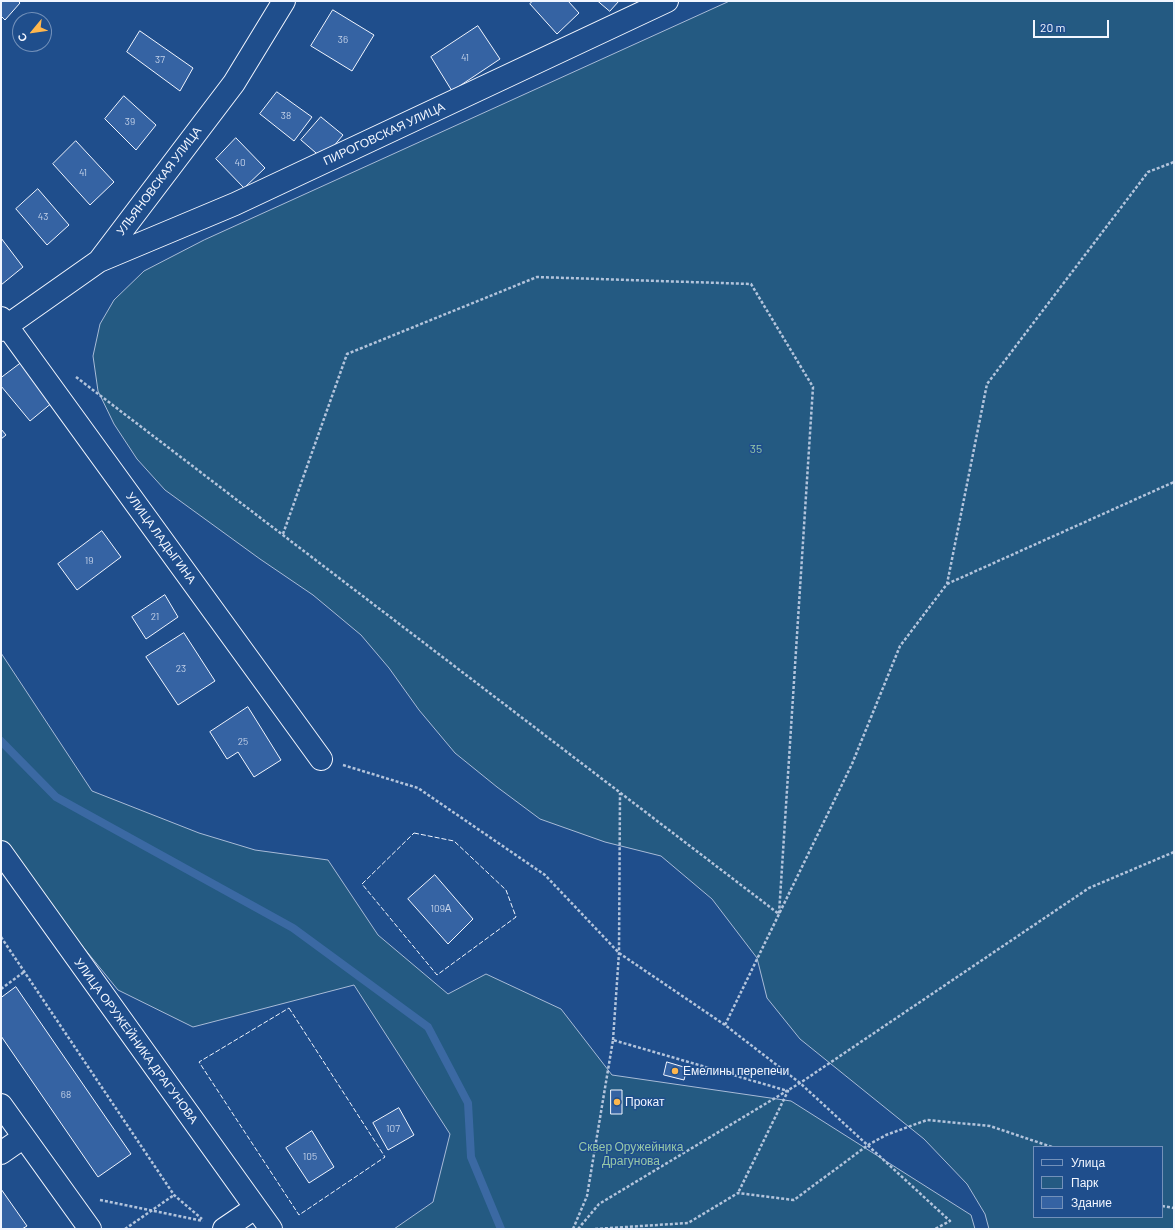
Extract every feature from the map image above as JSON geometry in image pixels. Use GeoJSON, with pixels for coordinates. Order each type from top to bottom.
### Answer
{"type":"FeatureCollection","features":[{"type":"Feature","properties":{"kind":"street","name":"УЛЬЯНОВСКАЯ УЛИЦА"},"geometry":{"type":"LineString","coordinates":[[3,324],[98,262],[234,83],[284,1]]}},
{"type":"Feature","properties":{"kind":"street","name":"ПИРОГОВСКАЯ УЛИЦА"},"geometry":{"type":"LineString","coordinates":[[98,262],[236,204],[667,1]]}},
{"type":"Feature","properties":{"kind":"street","name":"УЛИЦА ЛАДЫГИНА"},"geometry":{"type":"LineString","coordinates":[[3,324],[321,759]]}},
{"type":"Feature","properties":{"kind":"street","name":"УЛИЦА ОРУЖЕЙНИКА ДРАГУНОВА"},"geometry":{"type":"LineString","coordinates":[[1,852],[271,1229]]}},
{"type":"Feature","properties":{"kind":"street"},"geometry":{"type":"LineString","coordinates":[[1,1105],[90,1229]]}},
{"type":"Feature","properties":{"kind":"street"},"geometry":{"type":"LineString","coordinates":[[1,1153],[24,1137]]}},
{"type":"Feature","properties":{"kind":"street"},"geometry":{"type":"LineString","coordinates":[[224,1229],[255,1208]]}},
{"type":"Feature","properties":{"kind":"path"},"geometry":{"type":"LineString","coordinates":[[725,1025],[852,764],[900,646],[947,584],[987,384],[1148,172],[1174,162]]}},
{"type":"Feature","properties":{"kind":"path"},"geometry":{"type":"LineString","coordinates":[[283,534],[347,354],[537,277],[751,284],[813,387],[779,914]]}},
{"type":"Feature","properties":{"kind":"path"},"geometry":{"type":"LineString","coordinates":[[69,373],[283,534],[779,914]]}},
{"type":"Feature","properties":{"kind":"path"},"geometry":{"type":"LineString","coordinates":[[947,584],[1174,482]]}},
{"type":"Feature","properties":{"kind":"path"},"geometry":{"type":"LineString","coordinates":[[321,759],[418,788],[545,874],[620,952],[725,1025],[800,1083],[950,1221],[935,1229]]}},
{"type":"Feature","properties":{"kind":"path"},"geometry":{"type":"LineString","coordinates":[[573,1229],[587,1196],[613,1040],[620,952],[620,792]]}},
{"type":"Feature","properties":{"kind":"path"},"geometry":{"type":"LineString","coordinates":[[578,1229],[599,1204],[788,1091],[1089,888],[1174,852]]}},
{"type":"Feature","properties":{"kind":"path"},"geometry":{"type":"LineString","coordinates":[[1,937],[174,1195],[205,1222],[150,1212],[99,1200]]}},
{"type":"Feature","properties":{"kind":"path"},"geometry":{"type":"LineString","coordinates":[[1,989],[24,972]]}},
{"type":"Feature","properties":{"kind":"path"},"geometry":{"type":"LineString","coordinates":[[613,1040],[788,1091]]}},
{"type":"Feature","properties":{"kind":"path"},"geometry":{"type":"LineString","coordinates":[[595,1229],[688,1223],[738,1192],[788,1091]]}},
{"type":"Feature","properties":{"kind":"path"},"geometry":{"type":"LineString","coordinates":[[738,1192],[794,1200],[868,1145],[886,1135],[927,1120],[990,1126],[1049,1146]]}},
{"type":"Feature","properties":{"kind":"path"},"geometry":{"type":"LineString","coordinates":[[125,1229],[174,1195]]}},
{"type":"Feature","properties":{"kind":"path"},"geometry":{"type":"LineString","coordinates":[[1163,1206],[1174,1208]]}},
{"type":"Feature","properties":{"kind":"green space","name":"35"},"geometry":{"type":"Polygon","coordinates":[[[730,1],[1174,1],[1174,1229],[989,1229],[985,1214],[967,1184],[924,1139],[800,1039],[767,998],[757,958],[712,899],[661,856],[605,842],[540,819],[497,787],[455,753],[419,710],[389,668],[361,635],[313,595],[260,559],[165,490],[137,459],[114,424],[98,391],[93,356],[100,324],[114,300],[144,271],[204,240],[730,1]]]}},
{"type":"Feature","properties":{"kind":"green space","name":"Сквер Оружейника Драгунова"},"geometry":{"type":"Polygon","coordinates":[[[1,653],[92,791],[199,833],[255,850],[328,860],[378,935],[448,994],[486,974],[561,1009],[612,1075],[791,1101],[971,1215],[975,1229],[394,1229],[433,1202],[450,1134],[354,985],[193,1027],[118,990],[14,862],[1,842],[1,653]]]}},
{"type":"Feature","properties":{"kind":"building"},"geometry":{"type":"Polygon","coordinates":[[[1,1],[18,1],[20,3],[5,20],[1,16],[1,1]]]}},
{"type":"Feature","properties":{"kind":"building"},"geometry":{"type":"Polygon","coordinates":[[[533,1],[568,1],[579,13],[557,34],[530,4],[533,1]]]}},
{"type":"Feature","properties":{"kind":"building"},"geometry":{"type":"Polygon","coordinates":[[[598,1],[619,1],[610,11],[598,1]]]}},
{"type":"Feature","properties":{"kind":"building"},"geometry":{"type":"Polygon","coordinates":[[[333,10],[374,35],[352,71],[311,46],[333,10]]]}},
{"type":"Feature","properties":{"kind":"building"},"geometry":{"type":"Polygon","coordinates":[[[478,26],[500,59],[452,91],[431,57],[478,26]]]}},
{"type":"Feature","properties":{"kind":"building"},"geometry":{"type":"Polygon","coordinates":[[[140,31],[193,68],[180,91],[127,52],[140,31]]]}},
{"type":"Feature","properties":{"kind":"building"},"geometry":{"type":"Polygon","coordinates":[[[277,92],[312,117],[294,141],[260,114],[277,92]]]}},
{"type":"Feature","properties":{"kind":"building"},"geometry":{"type":"Polygon","coordinates":[[[124,96],[156,125],[136,150],[105,119],[124,96]]]}},
{"type":"Feature","properties":{"kind":"building"},"geometry":{"type":"Polygon","coordinates":[[[321,117],[343,135],[323,159],[301,140],[321,117]]]}},
{"type":"Feature","properties":{"kind":"building"},"geometry":{"type":"Polygon","coordinates":[[[236,138],[265,168],[244,188],[216,159],[236,138]]]}},
{"type":"Feature","properties":{"kind":"building"},"geometry":{"type":"Polygon","coordinates":[[[76,141],[114,182],[90,205],[53,164],[76,141]]]}},
{"type":"Feature","properties":{"kind":"building"},"geometry":{"type":"Polygon","coordinates":[[[38,189],[69,225],[47,245],[16,209],[38,189]]]}},
{"type":"Feature","properties":{"kind":"building"},"geometry":{"type":"Polygon","coordinates":[[[1,238],[23,267],[1,285],[1,238]]]}},
{"type":"Feature","properties":{"kind":"building"},"geometry":{"type":"Polygon","coordinates":[[[21,363],[53,402],[30,421],[1,386],[1,378],[21,363]]]}},
{"type":"Feature","properties":{"kind":"building"},"geometry":{"type":"Polygon","coordinates":[[[1,429],[6,435],[1,439],[1,429]]]}},
{"type":"Feature","properties":{"kind":"building"},"geometry":{"type":"Polygon","coordinates":[[[102,531],[121,557],[77,590],[58,564],[102,531]]]}},
{"type":"Feature","properties":{"kind":"building"},"geometry":{"type":"Polygon","coordinates":[[[165,595],[178,617],[146,639],[132,617],[165,595]]]}},
{"type":"Feature","properties":{"kind":"building"},"geometry":{"type":"Polygon","coordinates":[[[184,633],[215,681],[178,705],[146,657],[184,633]]]}},
{"type":"Feature","properties":{"kind":"building"},"geometry":{"type":"Polygon","coordinates":[[[248,707],[281,760],[254,777],[238,752],[227,759],[210,732],[248,707]]]}},
{"type":"Feature","properties":{"kind":"building"},"geometry":{"type":"Polygon","coordinates":[[[435,875],[473,919],[448,944],[408,899],[435,875]]]}},
{"type":"Feature","properties":{"kind":"building"},"geometry":{"type":"Polygon","coordinates":[[[16,987],[131,1154],[98,1177],[1,1036],[1,998],[16,987]]]}},
{"type":"Feature","properties":{"kind":"building","name":"Емелины перепечи"},"geometry":{"type":"Polygon","coordinates":[[[667,1062],[687,1068],[684,1080],[664,1075],[667,1062]]]}},
{"type":"Feature","properties":{"kind":"building","name":"Прокат"},"geometry":{"type":"Polygon","coordinates":[[[611,1090],[622,1090],[622,1114],[611,1114],[611,1090]]]}},
{"type":"Feature","properties":{"kind":"building"},"geometry":{"type":"Polygon","coordinates":[[[399,1108],[414,1135],[388,1150],[373,1123],[399,1108]]]}},
{"type":"Feature","properties":{"kind":"building"},"geometry":{"type":"Polygon","coordinates":[[[312,1131],[334,1167],[309,1183],[286,1148],[312,1131]]]}},
{"type":"Feature","properties":{"kind":"building"},"geometry":{"type":"Polygon","coordinates":[[[1,1189],[27,1226],[22,1229],[1,1229],[1,1189]]]}},
{"type":"Feature","properties":{"kind":"waterway"},"geometry":{"type":"LineString","coordinates":[[1,741],[56,797],[293,928],[428,1027],[468,1103],[471,1157],[501,1229]]}},
{"type":"Feature","properties":{"kind":"fence"},"geometry":{"type":"LineString","coordinates":[[414,833],[454,841],[506,890],[516,917],[437,975],[362,884],[414,833]]}},
{"type":"Feature","properties":{"kind":"fence"},"geometry":{"type":"LineString","coordinates":[[289,1008],[385,1157],[299,1215],[199,1062],[289,1008]]}},
{"type":"Feature","properties":{"kind":"place","name":"Емелины перепечи"},"geometry":{"type":"Point","coordinates":[675,1071]}},
{"type":"Feature","properties":{"kind":"place","name":"Прокат"},"geometry":{"type":"Point","coordinates":[617,1102]}}]}
